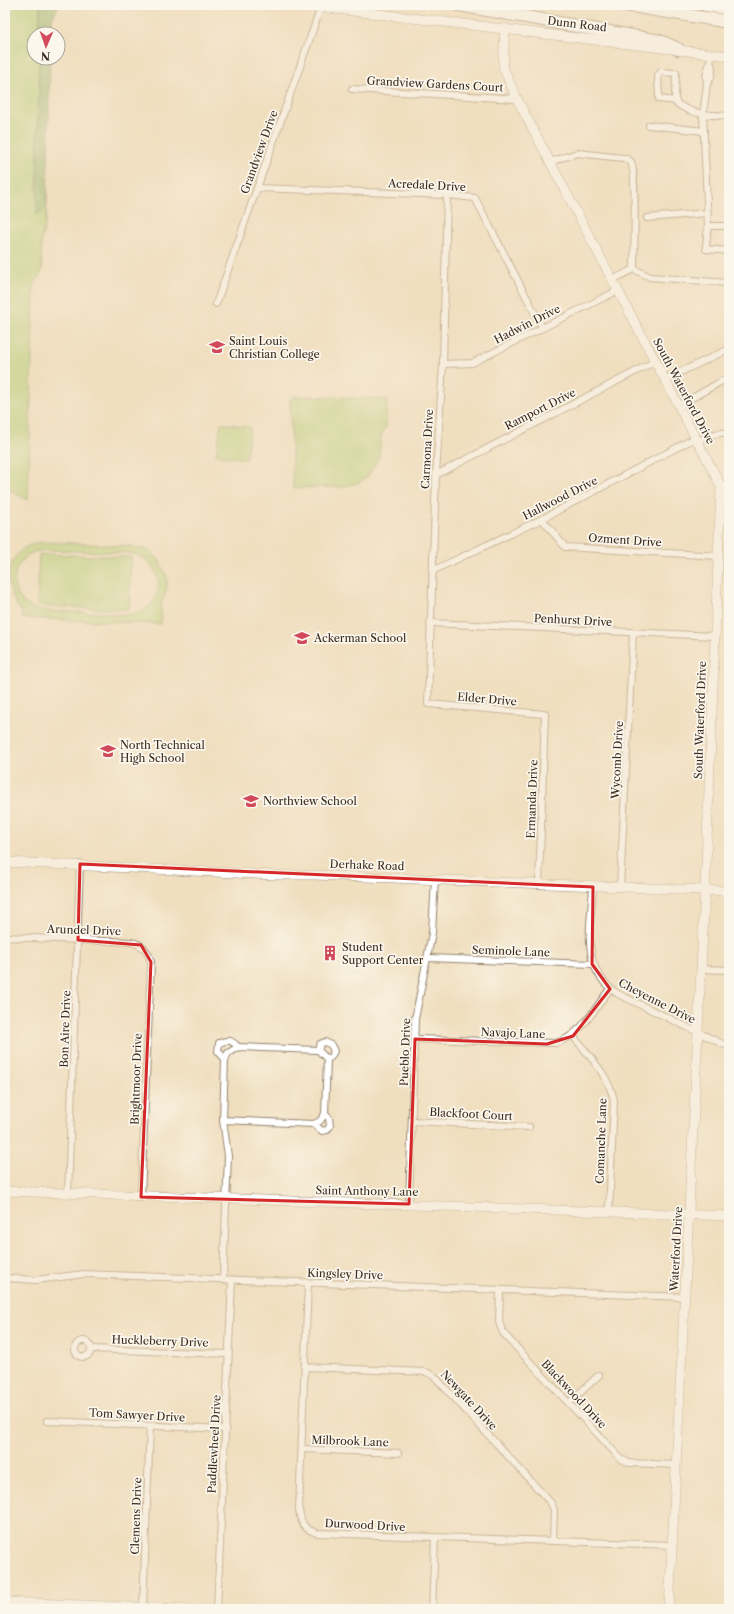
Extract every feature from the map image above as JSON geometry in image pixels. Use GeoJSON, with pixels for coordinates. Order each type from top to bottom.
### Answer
{"type":"FeatureCollection","features":[{"type":"Feature","properties":{"kind":"highway"},"geometry":{"type":"LineString","coordinates":[[459,5],[660,41],[678,49]]}},
{"type":"Feature","properties":{"kind":"highway"},"geometry":{"type":"LineString","coordinates":[[625,5],[729,22]]}},
{"type":"Feature","properties":{"kind":"highway"},"geometry":{"type":"LineString","coordinates":[[706,5],[729,9]]}},
{"type":"Feature","properties":{"kind":"street","name":"Dunn Road"},"geometry":{"type":"LineString","coordinates":[[303,5],[678,49],[711,58],[729,56]]}},
{"type":"Feature","properties":{"kind":"street","name":"Grandview Drive"},"geometry":{"type":"LineString","coordinates":[[216,304],[321,7]]}},
{"type":"Feature","properties":{"kind":"street","name":"South Waterford Drive"},"geometry":{"type":"LineString","coordinates":[[505,28],[504,66],[517,99],[654,362],[696,439],[725,486],[719,556],[715,636],[705,890]]}},
{"type":"Feature","properties":{"kind":"street"},"geometry":{"type":"LineString","coordinates":[[711,58],[706,77],[707,84],[704,114],[708,213],[706,249],[729,251]]}},
{"type":"Feature","properties":{"kind":"street"},"geometry":{"type":"LineString","coordinates":[[676,101],[659,99],[658,74],[661,72],[676,73],[676,101],[676,103],[688,111],[729,116]]}},
{"type":"Feature","properties":{"kind":"street","name":"Grandview Gardens Court"},"geometry":{"type":"LineString","coordinates":[[352,89],[517,99]]}},
{"type":"Feature","properties":{"kind":"street"},"geometry":{"type":"LineString","coordinates":[[649,125],[704,131]]}},
{"type":"Feature","properties":{"kind":"street"},"geometry":{"type":"LineString","coordinates":[[550,162],[577,153],[623,158],[628,159],[632,163],[634,180],[634,269]]}},
{"type":"Feature","properties":{"kind":"street","name":"Acredale Drive"},"geometry":{"type":"LineString","coordinates":[[257,188],[447,195],[475,198],[542,326]]}},
{"type":"Feature","properties":{"kind":"street","name":"Carmona Drive"},"geometry":{"type":"LineString","coordinates":[[428,704],[436,475],[443,364],[447,195]]}},
{"type":"Feature","properties":{"kind":"street"},"geometry":{"type":"LineString","coordinates":[[647,218],[708,213]]}},
{"type":"Feature","properties":{"kind":"street"},"geometry":{"type":"LineString","coordinates":[[708,226],[729,226]]}},
{"type":"Feature","properties":{"kind":"street"},"geometry":{"type":"LineString","coordinates":[[612,280],[634,269]]}},
{"type":"Feature","properties":{"kind":"street"},"geometry":{"type":"LineString","coordinates":[[634,269],[650,277],[729,283]]}},
{"type":"Feature","properties":{"kind":"street","name":"Hadwin Drive"},"geometry":{"type":"LineString","coordinates":[[443,364],[472,363],[542,326],[617,290]]}},
{"type":"Feature","properties":{"kind":"street"},"geometry":{"type":"LineString","coordinates":[[664,380],[729,349]]}},
{"type":"Feature","properties":{"kind":"street","name":"Ramport Drive"},"geometry":{"type":"LineString","coordinates":[[436,475],[654,362]]}},
{"type":"Feature","properties":{"kind":"street"},"geometry":{"type":"LineString","coordinates":[[678,406],[729,378]]}},
{"type":"Feature","properties":{"kind":"street","name":"Hallwood Drive"},"geometry":{"type":"LineString","coordinates":[[432,571],[542,519],[696,439],[729,432]]}},
{"type":"Feature","properties":{"kind":"street","name":"Ozment Drive"},"geometry":{"type":"LineString","coordinates":[[542,519],[565,546],[719,556]]}},
{"type":"Feature","properties":{"kind":"street","name":"Penhurst Drive"},"geometry":{"type":"LineString","coordinates":[[430,624],[715,636]]}},
{"type":"Feature","properties":{"kind":"street","name":"Wycomb Drive"},"geometry":{"type":"LineString","coordinates":[[620,888],[633,633]]}},
{"type":"Feature","properties":{"kind":"street","name":"Elder Drive"},"geometry":{"type":"LineString","coordinates":[[428,704],[545,714]]}},
{"type":"Feature","properties":{"kind":"street","name":"Ermanda Drive"},"geometry":{"type":"LineString","coordinates":[[539,885],[545,714]]}},
{"type":"Feature","properties":{"kind":"street","name":"Derhake Road"},"geometry":{"type":"LineString","coordinates":[[5,862],[80,864],[275,875],[729,891]]}},
{"type":"Feature","properties":{"kind":"street","name":"Bon Aire Drive"},"geometry":{"type":"LineString","coordinates":[[68,1194],[80,864]]}},
{"type":"Feature","properties":{"kind":"street","name":"Pueblo Drive"},"geometry":{"type":"LineString","coordinates":[[409,1204],[415,1019],[432,933],[434,880]]}},
{"type":"Feature","properties":{"kind":"street","name":"Cheyenne Drive"},"geometry":{"type":"LineString","coordinates":[[593,887],[590,951],[592,964],[603,982],[610,989],[729,1047]]}},
{"type":"Feature","properties":{"kind":"street","name":"Waterford Drive"},"geometry":{"type":"LineString","coordinates":[[669,1609],[686,1297],[697,1032],[705,890]]}},
{"type":"Feature","properties":{"kind":"street","name":"Arundel Drive"},"geometry":{"type":"LineString","coordinates":[[5,938],[131,942],[141,945],[148,952],[151,962]]}},
{"type":"Feature","properties":{"kind":"street","name":"Seminole Lane"},"geometry":{"type":"LineString","coordinates":[[428,958],[592,964]]}},
{"type":"Feature","properties":{"kind":"street","name":"Brightmoor Drive"},"geometry":{"type":"LineString","coordinates":[[141,1197],[151,962]]}},
{"type":"Feature","properties":{"kind":"street"},"geometry":{"type":"LineString","coordinates":[[701,969],[729,970]]}},
{"type":"Feature","properties":{"kind":"street"},"geometry":{"type":"LineString","coordinates":[[572,1036],[610,989]]}},
{"type":"Feature","properties":{"kind":"street","name":"Navajo Lane"},"geometry":{"type":"LineString","coordinates":[[415,1039],[547,1044],[564,1041],[572,1036]]}},
{"type":"Feature","properties":{"kind":"street","name":"Comanche Lane"},"geometry":{"type":"LineString","coordinates":[[572,1036],[606,1077],[612,1087],[614,1100],[609,1212]]}},
{"type":"Feature","properties":{"kind":"street"},"geometry":{"type":"LineString","coordinates":[[226,1059],[218,1051],[219,1043],[226,1040],[233,1042],[238,1047]]}},
{"type":"Feature","properties":{"kind":"street"},"geometry":{"type":"LineString","coordinates":[[318,1050],[320,1044],[325,1042],[331,1045],[334,1050],[331,1057],[327,1059]]}},
{"type":"Feature","properties":{"kind":"street"},"geometry":{"type":"LineString","coordinates":[[223,1120],[314,1124],[320,1121],[325,1114],[327,1059],[318,1050],[238,1047],[228,1053],[226,1059],[223,1120],[228,1156],[223,1280]]}},
{"type":"Feature","properties":{"kind":"street"},"geometry":{"type":"LineString","coordinates":[[314,1124],[322,1131],[327,1130],[330,1126],[329,1118],[325,1114]]}},
{"type":"Feature","properties":{"kind":"street","name":"Blackfoot Court"},"geometry":{"type":"LineString","coordinates":[[412,1121],[529,1126]]}},
{"type":"Feature","properties":{"kind":"street","name":"Saint Anthony Lane"},"geometry":{"type":"LineString","coordinates":[[5,1191],[141,1197],[409,1204],[729,1216]]}},
{"type":"Feature","properties":{"kind":"street","name":"Kingsley Drive"},"geometry":{"type":"LineString","coordinates":[[5,1278],[36,1280],[84,1274],[686,1297]]}},
{"type":"Feature","properties":{"kind":"street","name":"Paddlewheel Drive"},"geometry":{"type":"LineString","coordinates":[[217,1609],[232,1280]]}},
{"type":"Feature","properties":{"kind":"street","name":"Durwood Drive"},"geometry":{"type":"LineString","coordinates":[[308,1283],[299,1510],[301,1522],[308,1530],[317,1533],[435,1538],[673,1545]]}},
{"type":"Feature","properties":{"kind":"street","name":"Blackwood Drive"},"geometry":{"type":"LineString","coordinates":[[500,1290],[499,1322],[502,1333],[621,1460],[629,1463],[677,1465]]}},
{"type":"Feature","properties":{"kind":"street","name":"Huckleberry Drive"},"geometry":{"type":"LineString","coordinates":[[91,1349],[228,1354]]}},
{"type":"Feature","properties":{"kind":"street","name":"Newgate Drive"},"geometry":{"type":"LineString","coordinates":[[305,1367],[426,1372],[434,1376],[551,1503],[554,1510],[553,1542]]}},
{"type":"Feature","properties":{"kind":"street"},"geometry":{"type":"LineString","coordinates":[[569,1403],[599,1375]]}},
{"type":"Feature","properties":{"kind":"street","name":"Tom Sawyer Drive"},"geometry":{"type":"LineString","coordinates":[[47,1421],[225,1429]]}},
{"type":"Feature","properties":{"kind":"street","name":"Clemens Drive"},"geometry":{"type":"LineString","coordinates":[[143,1607],[150,1426]]}},
{"type":"Feature","properties":{"kind":"street","name":"Milbrook Lane"},"geometry":{"type":"LineString","coordinates":[[302,1449],[398,1453]]}},
{"type":"Feature","properties":{"kind":"street"},"geometry":{"type":"LineString","coordinates":[[432,1609],[435,1538]]}},
{"type":"Feature","properties":{"kind":"street"},"geometry":{"type":"LineString","coordinates":[[5,1602],[18,1606],[111,1608],[143,1607],[186,1609]]}},
{"type":"Feature","properties":{"kind":"highlighted area"},"geometry":{"type":"Polygon","coordinates":[[[80,864],[593,887],[592,964],[610,989],[573,1036],[547,1044],[415,1039],[409,1204],[141,1197],[151,962],[141,945],[78,940],[80,864]]]}},
{"type":"Feature","properties":{"kind":"green space"},"geometry":{"type":"Polygon","coordinates":[[[5,5],[40,5],[39,26],[26,26],[26,66],[39,66],[37,214],[47,207],[46,221],[41,241],[42,271],[34,286],[28,500],[5,488],[5,5]]]}},
{"type":"Feature","properties":{"kind":"green space"},"geometry":{"type":"Polygon","coordinates":[[[40,5],[59,5],[51,21],[51,26],[39,26],[40,5]]]}},
{"type":"Feature","properties":{"kind":"green space"},"geometry":{"type":"Polygon","coordinates":[[[39,66],[50,66],[47,207],[37,215],[39,66]]]}},
{"type":"Feature","properties":{"kind":"green space"},"geometry":{"type":"Polygon","coordinates":[[[294,396],[387,399],[386,427],[381,436],[379,456],[369,475],[358,483],[342,487],[293,488],[290,400],[294,396]]]}},
{"type":"Feature","properties":{"kind":"green space"},"geometry":{"type":"Polygon","coordinates":[[[221,423],[250,427],[246,459],[216,455],[221,423]]]}},
{"type":"Feature","properties":{"kind":"green space"},"geometry":{"type":"Polygon","coordinates":[[[46,542],[131,546],[149,551],[159,560],[167,577],[167,589],[161,605],[161,624],[22,618],[22,612],[15,602],[11,591],[9,579],[10,568],[15,558],[22,550],[32,544],[46,542]],[[47,550],[33,553],[23,559],[17,568],[15,579],[16,589],[21,599],[30,607],[43,611],[120,614],[136,613],[147,608],[154,601],[158,591],[158,582],[155,572],[149,563],[140,557],[129,553],[47,550]]]}},
{"type":"Feature","properties":{"kind":"green space"},"geometry":{"type":"Polygon","coordinates":[[[39,554],[131,557],[129,610],[37,606],[39,554]]]}},
{"type":"Feature","properties":{"kind":"place","name":"Saint Louis Christian College"},"geometry":{"type":"Point","coordinates":[217,347]}},
{"type":"Feature","properties":{"kind":"place","name":"Ackerman School"},"geometry":{"type":"Point","coordinates":[302,638]}},
{"type":"Feature","properties":{"kind":"place","name":"North Technical High School"},"geometry":{"type":"Point","coordinates":[108,751]}},
{"type":"Feature","properties":{"kind":"place","name":"Northview School"},"geometry":{"type":"Point","coordinates":[251,801]}},
{"type":"Feature","properties":{"kind":"place","name":"Student Support Center"},"geometry":{"type":"Point","coordinates":[330,953]}}]}
